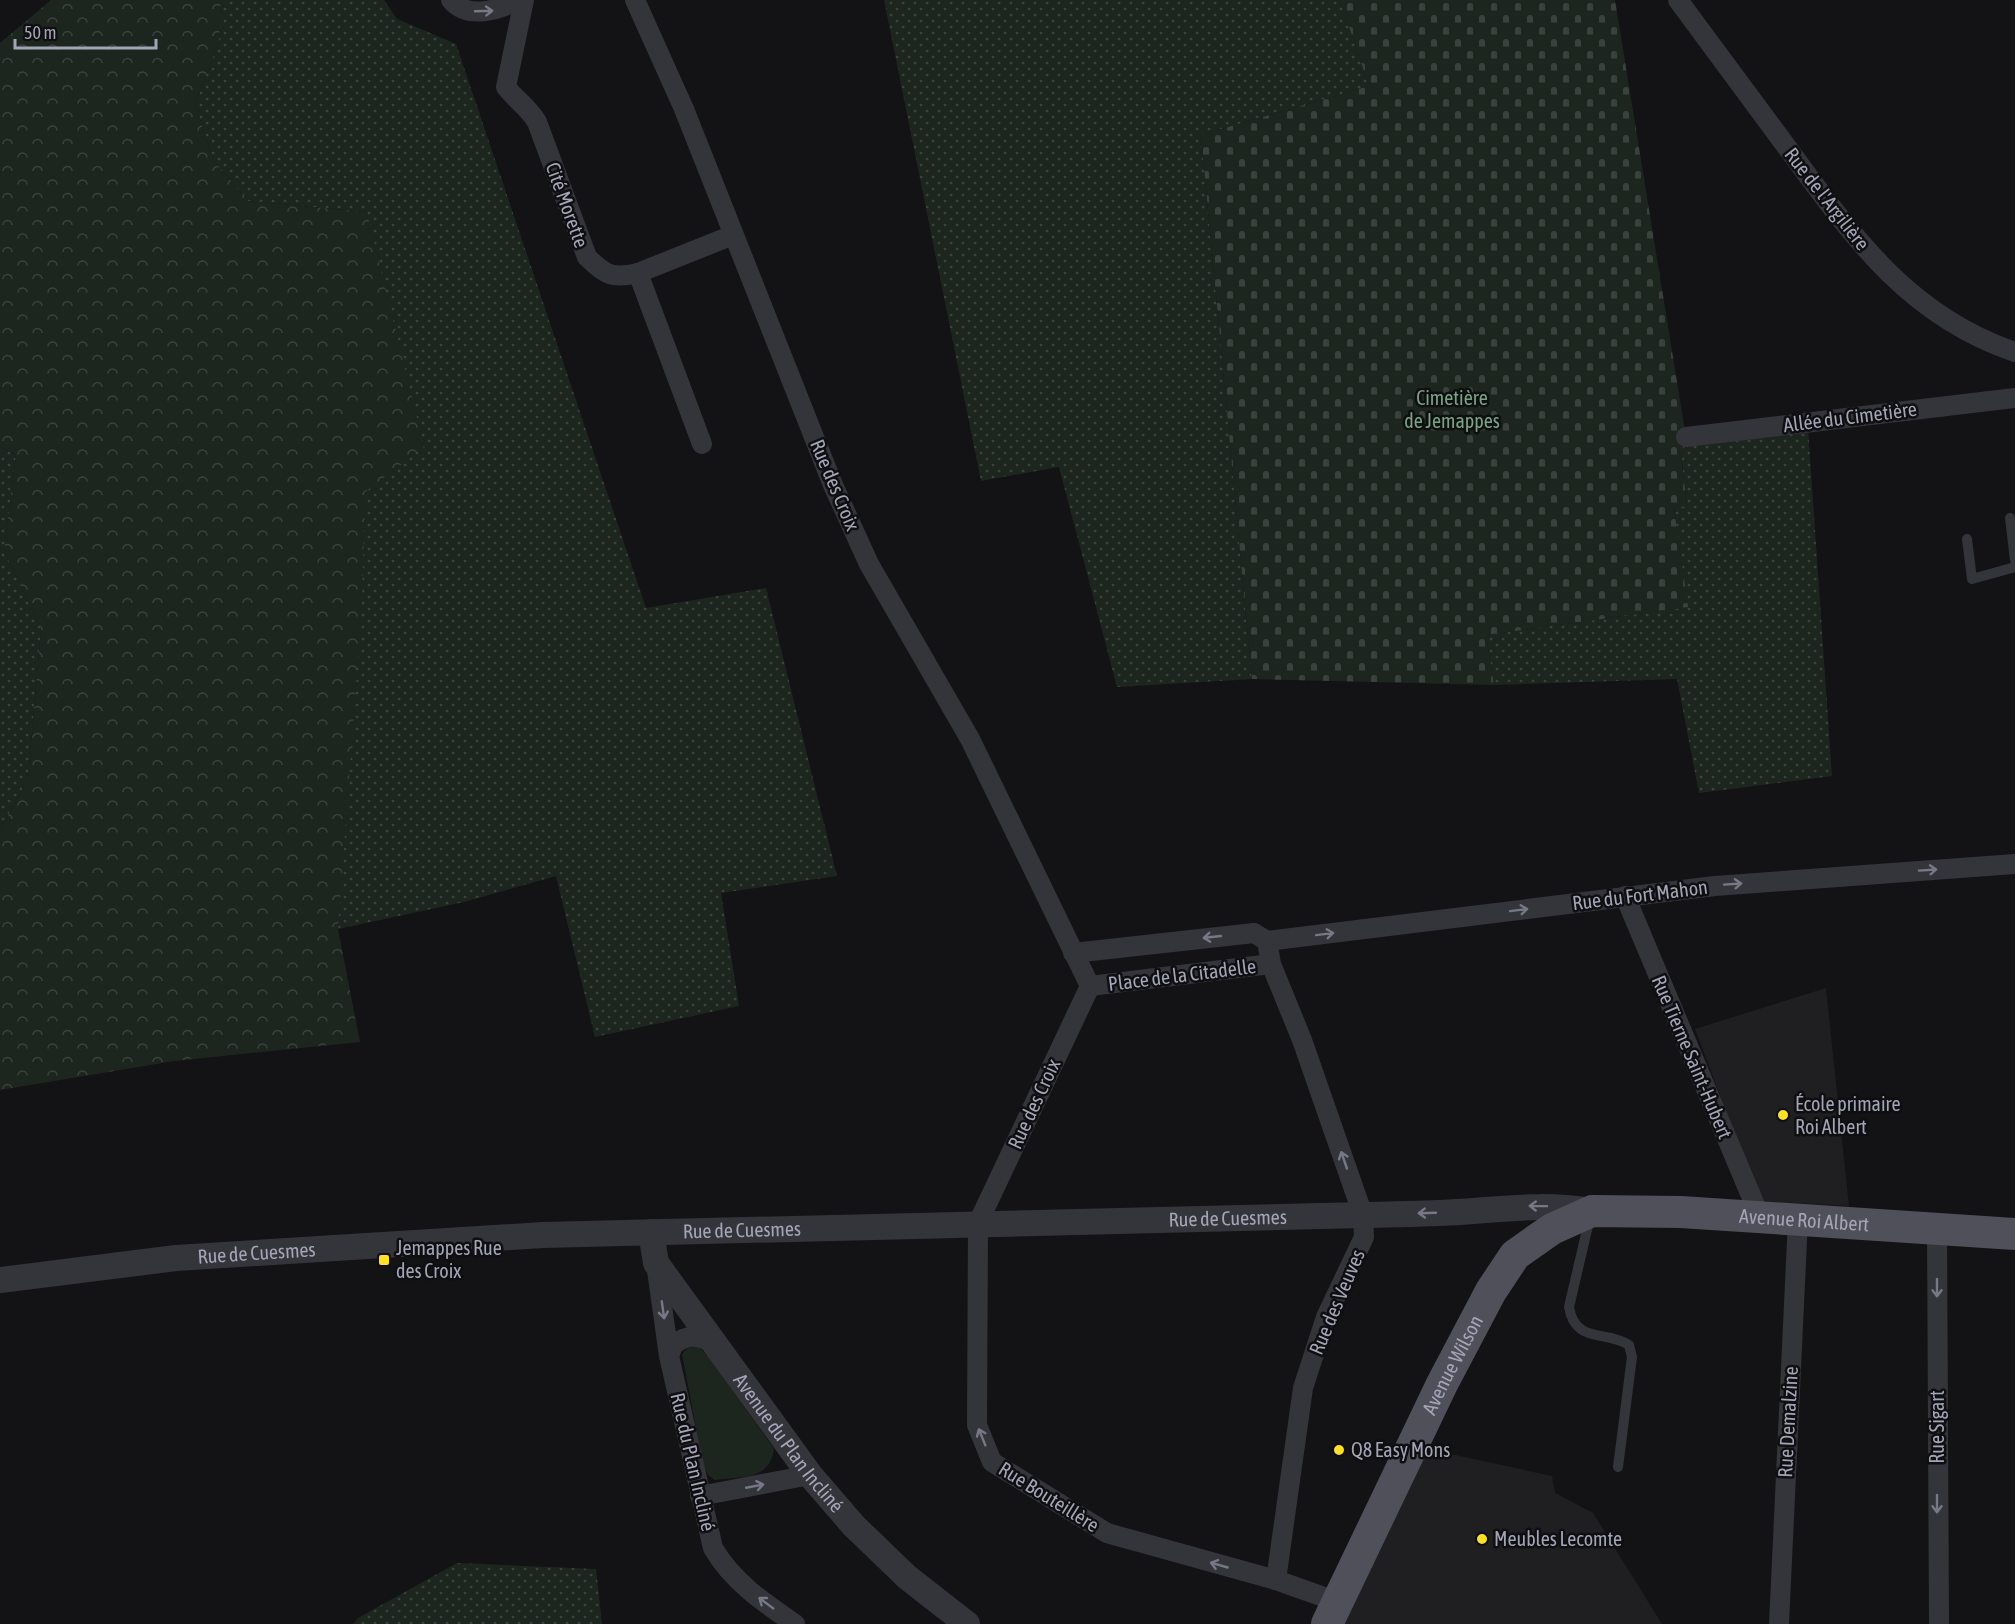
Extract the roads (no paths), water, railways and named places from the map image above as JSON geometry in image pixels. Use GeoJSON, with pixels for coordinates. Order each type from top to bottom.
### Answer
{"type":"FeatureCollection","features":[{"type":"Feature","properties":{"kind":"main road","name":"Avenue Roi Albert"},"geometry":{"type":"LineString","coordinates":[[1592,1211],[1681,1212],[2015,1234]]}},
{"type":"Feature","properties":{"kind":"main road","name":"Avenue Wilson"},"geometry":{"type":"LineString","coordinates":[[1332,1613],[1442,1384],[1497,1282],[1515,1255],[1552,1229],[1592,1211]]}},
{"type":"Feature","properties":{"kind":"street"},"geometry":{"type":"LineString","coordinates":[[451,0],[472,11],[498,11],[518,0]]}},
{"type":"Feature","properties":{"kind":"street","name":"Cité Morette"},"geometry":{"type":"LineString","coordinates":[[524,0],[506,87],[514,97],[528,106],[537,122],[586,257],[600,270],[618,278],[638,273]]}},
{"type":"Feature","properties":{"kind":"street","name":"Rue des Croix"},"geometry":{"type":"LineString","coordinates":[[634,0],[684,109],[833,485],[869,564],[970,739],[1073,953]]}},
{"type":"Feature","properties":{"kind":"street","name":"Rue de l'Argilière"},"geometry":{"type":"LineString","coordinates":[[1678,0],[1858,243],[1903,289],[1940,316],[1984,342],[2015,352]]}},
{"type":"Feature","properties":{"kind":"street"},"geometry":{"type":"LineString","coordinates":[[702,444],[638,273],[733,235]]}},
{"type":"Feature","properties":{"kind":"street","name":"Allée du Cimetière"},"geometry":{"type":"LineString","coordinates":[[1686,436],[2015,398]]}},
{"type":"Feature","properties":{"kind":"street","name":"Rue du Fort Mahon"},"geometry":{"type":"LineString","coordinates":[[1267,941],[1714,886],[2015,864]]}},
{"type":"Feature","properties":{"kind":"street","name":"Rue Tierne Saint-Hubert"},"geometry":{"type":"LineString","coordinates":[[1625,896],[1760,1217]]}},
{"type":"Feature","properties":{"kind":"street","name":"Place de la Citadelle"},"geometry":{"type":"LineString","coordinates":[[1254,933],[1267,941],[1272,964],[1090,986],[1073,953],[1254,933]]}},
{"type":"Feature","properties":{"kind":"street","name":"Rue des Veuves"},"geometry":{"type":"LineString","coordinates":[[1272,964],[1302,1041],[1363,1215],[1364,1238],[1326,1317],[1303,1388],[1276,1581]]}},
{"type":"Feature","properties":{"kind":"street","name":"Rue des Croix"},"geometry":{"type":"LineString","coordinates":[[978,1223],[1090,986]]}},
{"type":"Feature","properties":{"kind":"street","name":"Rue de Cuesmes"},"geometry":{"type":"LineString","coordinates":[[0,1280],[176,1258],[543,1234],[1363,1215],[1485,1210],[1518,1205],[1559,1206],[1592,1211]]}},
{"type":"Feature","properties":{"kind":"street","name":"Rue Demalzine"},"geometry":{"type":"LineString","coordinates":[[1779,1624],[1798,1219]]}},
{"type":"Feature","properties":{"kind":"street","name":"Rue Bouteillère"},"geometry":{"type":"LineString","coordinates":[[978,1223],[977,1425],[992,1462],[1107,1533],[1276,1581],[1332,1613]]}},
{"type":"Feature","properties":{"kind":"street","name":"Rue Sigart"},"geometry":{"type":"LineString","coordinates":[[1937,1229],[1937,1585],[1939,1624]]}},
{"type":"Feature","properties":{"kind":"street","name":"Avenue du Plan Incliné"},"geometry":{"type":"LineString","coordinates":[[651,1232],[656,1263],[810,1475],[854,1526],[907,1577],[967,1624]]}},
{"type":"Feature","properties":{"kind":"street","name":"Rue du Plan Incliné"},"geometry":{"type":"LineString","coordinates":[[656,1263],[669,1356],[713,1548],[723,1566],[738,1581],[795,1624]]}},
{"type":"Feature","properties":{"kind":"street"},"geometry":{"type":"LineString","coordinates":[[669,1356],[673,1345],[692,1336],[702,1337],[719,1347]]}},
{"type":"Feature","properties":{"kind":"street"},"geometry":{"type":"LineString","coordinates":[[700,1496],[810,1475]]}},
{"type":"Feature","properties":{"kind":"lane"},"geometry":{"type":"LineString","coordinates":[[2010,518],[2015,560]]}},
{"type":"Feature","properties":{"kind":"lane"},"geometry":{"type":"LineString","coordinates":[[1967,539],[1972,579],[2015,567]]}},
{"type":"Feature","properties":{"kind":"lane"},"geometry":{"type":"LineString","coordinates":[[1592,1211],[1569,1307],[1570,1317],[1580,1330],[1621,1340],[1629,1345],[1632,1357],[1618,1467]]}},
{"type":"Feature","properties":{"kind":"place","name":"École primaire Roi Albert"},"geometry":{"type":"Point","coordinates":[1783,1115]}},
{"type":"Feature","properties":{"kind":"place","name":"Jemappes Rue des Croix"},"geometry":{"type":"Point","coordinates":[384,1260]}},
{"type":"Feature","properties":{"kind":"place","name":"Q8 Easy Mons"},"geometry":{"type":"Point","coordinates":[1339,1450]}},
{"type":"Feature","properties":{"kind":"place","name":"Meubles Lecomte"},"geometry":{"type":"Point","coordinates":[1482,1539]}},
{"type":"Feature","properties":{"kind":"park label","name":"Cimetière de Jemappes"},"geometry":{"type":"Point","coordinates":[1452,410]}}]}
